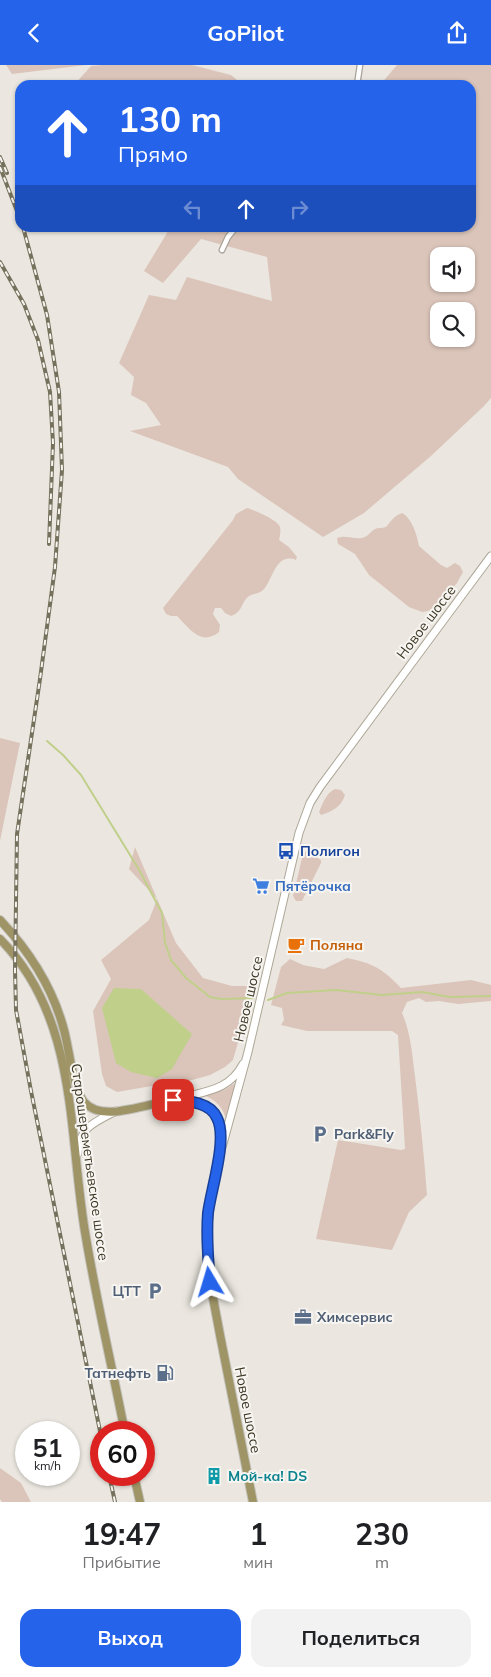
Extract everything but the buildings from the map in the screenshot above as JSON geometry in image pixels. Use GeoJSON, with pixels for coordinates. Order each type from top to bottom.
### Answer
{"type":"FeatureCollection","features":[{"type":"Feature","properties":{"kind":"main road","name":"Новое шоссе"},"geometry":{"type":"LineString","coordinates":[[253,1502],[210,1282],[207,1254],[208,1213],[218,1161],[248,1052],[299,833],[310,803],[320,787],[491,556]]}},
{"type":"Feature","properties":{"kind":"main road","name":"Старошереметьевское шоссе"},"geometry":{"type":"LineString","coordinates":[[0,920],[29,955],[53,997],[69,1048],[76,1086],[83,1101],[100,1111],[117,1111]]}},
{"type":"Feature","properties":{"kind":"main road","name":"Старошереметьевское шоссе"},"geometry":{"type":"LineString","coordinates":[[0,939],[14,955],[35,987],[50,1017],[59,1043],[68,1091],[85,1233],[124,1421]]}},
{"type":"Feature","properties":{"kind":"main road"},"geometry":{"type":"LineString","coordinates":[[77,1164],[80,1137],[97,1120],[117,1111],[173,1100],[223,1086],[238,1072],[248,1052]]}},
{"type":"Feature","properties":{"kind":"main road"},"geometry":{"type":"LineString","coordinates":[[173,1100],[205,1106],[212,1111],[220,1127],[218,1161]]}},
{"type":"Feature","properties":{"kind":"main road"},"geometry":{"type":"LineString","coordinates":[[136,1486],[140,1502]]}},
{"type":"Feature","properties":{"kind":"street"},"geometry":{"type":"LineString","coordinates":[[358,80],[360,65]]}},
{"type":"Feature","properties":{"kind":"street"},"geometry":{"type":"LineString","coordinates":[[222,250],[232,232]]}},
{"type":"Feature","properties":{"kind":"shaded area"},"geometry":{"type":"Polygon","coordinates":[[[6,65],[86,65],[12,74],[6,65]]]}},
{"type":"Feature","properties":{"kind":"shaded area"},"geometry":{"type":"Polygon","coordinates":[[[192,65],[231,75],[237,80],[78,80],[91,66],[192,65]]]}},
{"type":"Feature","properties":{"kind":"shaded area"},"geometry":{"type":"Polygon","coordinates":[[[397,65],[491,65],[491,398],[431,456],[364,513],[323,537],[238,479],[228,467],[130,431],[161,425],[146,403],[131,395],[134,377],[119,363],[149,295],[176,300],[187,277],[272,301],[267,257],[201,239],[163,283],[144,271],[168,232],[476,232],[476,80],[384,80],[397,65]]]}},
{"type":"Feature","properties":{"kind":"shaded area"},"geometry":{"type":"Polygon","coordinates":[[[247,508],[278,524],[280,527],[279,540],[289,547],[297,557],[296,560],[289,559],[279,563],[264,589],[249,596],[235,614],[231,616],[221,608],[215,608],[213,614],[220,625],[219,632],[206,637],[195,634],[177,616],[166,614],[163,608],[236,514],[247,508]]]}},
{"type":"Feature","properties":{"kind":"shaded area"},"geometry":{"type":"Polygon","coordinates":[[[402,513],[409,519],[419,546],[441,565],[447,568],[455,563],[460,566],[463,572],[457,583],[434,610],[422,612],[409,607],[369,575],[355,554],[338,544],[337,538],[365,537],[375,529],[387,526],[395,517],[402,513]]]}},
{"type":"Feature","properties":{"kind":"shaded area"},"geometry":{"type":"Polygon","coordinates":[[[0,738],[20,743],[0,841],[0,738]]]}},
{"type":"Feature","properties":{"kind":"shaded area"},"geometry":{"type":"Polygon","coordinates":[[[335,789],[341,790],[345,795],[341,803],[336,808],[321,815],[319,812],[325,799],[335,789]]]}},
{"type":"Feature","properties":{"kind":"shaded area"},"geometry":{"type":"Polygon","coordinates":[[[135,847],[176,943],[203,978],[232,986],[251,986],[249,1004],[233,1060],[225,1067],[210,1075],[163,1088],[152,1086],[117,1092],[106,1086],[102,1074],[93,1011],[111,979],[101,960],[149,920],[157,899],[129,869],[135,847]]]}},
{"type":"Feature","properties":{"kind":"shaded area"},"geometry":{"type":"Polygon","coordinates":[[[306,851],[321,860],[321,863],[302,901],[296,901],[293,896],[303,854],[306,851]]]}},
{"type":"Feature","properties":{"kind":"shaded area"},"geometry":{"type":"Polygon","coordinates":[[[347,958],[364,962],[377,968],[389,976],[401,988],[471,980],[491,985],[491,1001],[458,1004],[439,1001],[426,1002],[419,998],[407,1002],[402,1013],[412,1052],[427,1195],[409,1212],[392,1250],[316,1239],[338,1140],[401,1150],[405,1149],[398,1035],[392,1031],[307,1031],[281,1025],[284,1020],[282,1008],[271,1005],[281,967],[290,959],[303,965],[324,969],[347,958]]]}},
{"type":"Feature","properties":{"kind":"shaded area"},"geometry":{"type":"Polygon","coordinates":[[[114,988],[141,989],[192,1034],[172,1069],[157,1078],[131,1072],[116,1063],[102,1008],[114,988]]]}},
{"type":"Feature","properties":{"kind":"shaded area"},"geometry":{"type":"Polygon","coordinates":[[[237,1082],[226,1120],[219,1106],[206,1095],[224,1090],[237,1082]]]}},
{"type":"Feature","properties":{"kind":"shaded area"},"geometry":{"type":"Polygon","coordinates":[[[0,1468],[15,1479],[15,1486],[23,1486],[31,1502],[2,1502],[0,1499],[0,1468]]]}},
{"type":"Feature","properties":{"kind":"waterway"},"geometry":{"type":"LineString","coordinates":[[47,741],[81,775],[138,868],[162,913],[165,943],[171,960],[186,978],[210,997],[221,999],[254,998]]}},
{"type":"Feature","properties":{"kind":"waterway"},"geometry":{"type":"LineString","coordinates":[[268,1000],[287,993],[336,990],[382,995],[422,992],[450,997],[491,996]]}},
{"type":"Feature","properties":{"kind":"railway"},"geometry":{"type":"LineString","coordinates":[[0,157],[7,173]]}},
{"type":"Feature","properties":{"kind":"railway"},"geometry":{"type":"LineString","coordinates":[[0,167],[15,206]]}},
{"type":"Feature","properties":{"kind":"railway"},"geometry":{"type":"LineString","coordinates":[[24,232],[47,315],[59,392],[62,470],[55,567],[17,834],[16,1010],[98,1421]]}},
{"type":"Feature","properties":{"kind":"railway"},"geometry":{"type":"LineString","coordinates":[[0,262],[24,304],[38,340],[50,392],[53,443],[49,544]]}},
{"type":"Feature","properties":{"kind":"railway"},"geometry":{"type":"LineString","coordinates":[[111,1486],[115,1502]]}},
{"type":"Feature","properties":{"kind":"place","name":"Полигон"},"geometry":{"type":"Point","coordinates":[286,851]}},
{"type":"Feature","properties":{"kind":"place","name":"Пятёрочка"},"geometry":{"type":"Point","coordinates":[261,886]}},
{"type":"Feature","properties":{"kind":"place","name":"Поляна"},"geometry":{"type":"Point","coordinates":[296,945]}},
{"type":"Feature","properties":{"kind":"place","name":"Park&Fly"},"geometry":{"type":"Point","coordinates":[320,1134]}},
{"type":"Feature","properties":{"kind":"place","name":"ЦТТ"},"geometry":{"type":"Point","coordinates":[155,1291]}},
{"type":"Feature","properties":{"kind":"place","name":"Химсервис"},"geometry":{"type":"Point","coordinates":[303,1317]}},
{"type":"Feature","properties":{"kind":"place","name":"Татнефть"},"geometry":{"type":"Point","coordinates":[165,1373]}},
{"type":"Feature","properties":{"kind":"place","name":"Мой-ка! DS"},"geometry":{"type":"Point","coordinates":[214,1476]}},
{"type":"Feature","properties":{"kind":"route"},"geometry":{"type":"LineString","coordinates":[[173,1100],[205,1106],[217,1118],[220,1127],[218,1161],[208,1213],[207,1254],[210,1282]]}}]}
